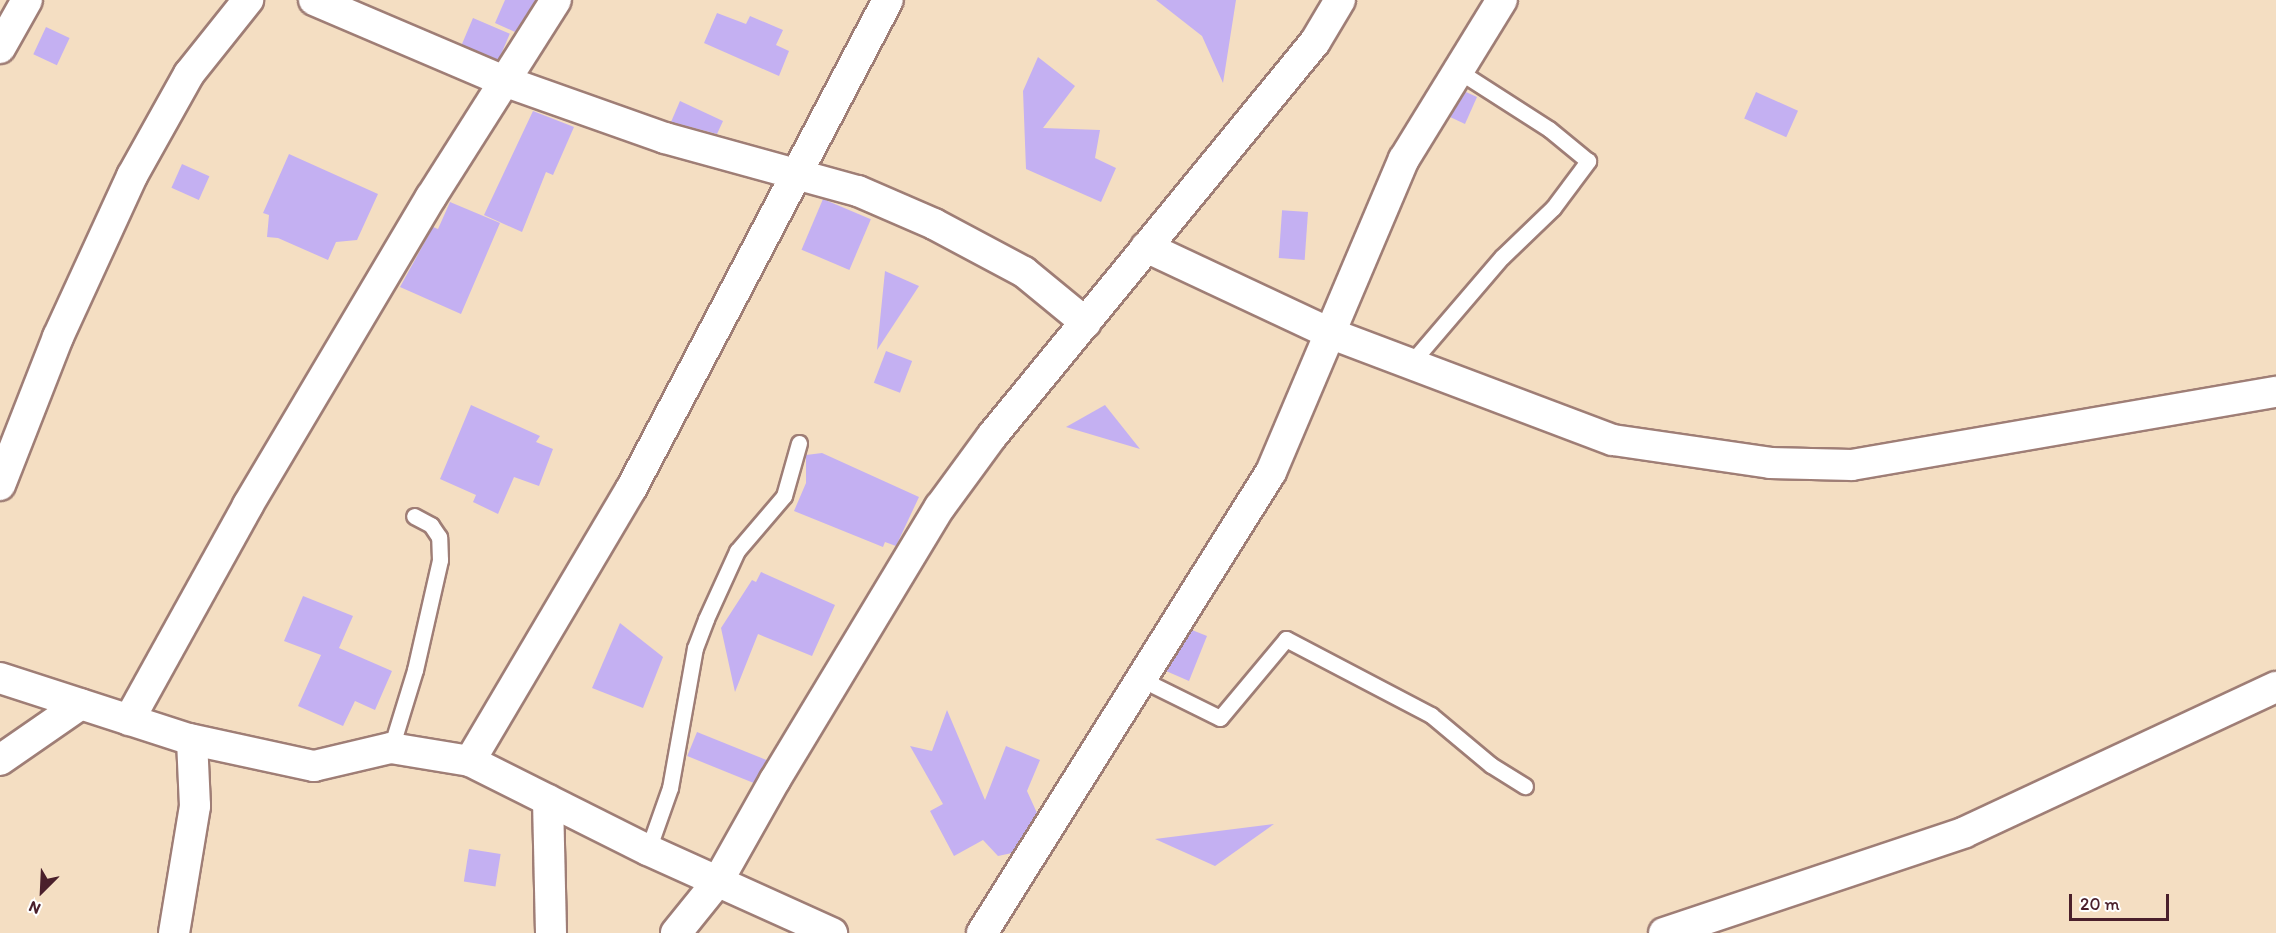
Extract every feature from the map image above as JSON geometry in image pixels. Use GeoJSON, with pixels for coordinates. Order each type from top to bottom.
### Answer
{"type":"FeatureCollection","features":[{"type":"Feature","properties":{"kind":"street"},"geometry":{"type":"LineString","coordinates":[[0,48],[27,0]]}},
{"type":"Feature","properties":{"kind":"street"},"geometry":{"type":"LineString","coordinates":[[0,485],[58,337],[132,176],[189,74],[248,0]]}},
{"type":"Feature","properties":{"kind":"street"},"geometry":{"type":"LineString","coordinates":[[314,0],[504,81],[665,138],[858,191],[934,224],[1024,272],[1086,323]]}},
{"type":"Feature","properties":{"kind":"street"},"geometry":{"type":"LineString","coordinates":[[129,720],[248,505],[504,81],[556,0]]}},
{"type":"Feature","properties":{"kind":"street"},"geometry":{"type":"LineString","coordinates":[[470,761],[631,489],[800,174],[888,0]]}},
{"type":"Feature","properties":{"kind":"street"},"geometry":{"type":"LineString","coordinates":[[676,933],[718,881],[775,780],[940,507],[992,436],[1315,42],[1340,0]]}},
{"type":"Feature","properties":{"kind":"street"},"geometry":{"type":"LineString","coordinates":[[982,933],[1271,472],[1332,334],[1404,159],[1502,0]]}},
{"type":"Feature","properties":{"kind":"street"},"geometry":{"type":"LineString","coordinates":[[1146,247],[1332,334],[1613,440],[1770,464],[1852,465],[2276,392]]}},
{"type":"Feature","properties":{"kind":"street"},"geometry":{"type":"LineString","coordinates":[[0,678],[192,740],[314,766],[391,748],[470,761],[648,850],[832,933]]}},
{"type":"Feature","properties":{"kind":"street"},"geometry":{"type":"LineString","coordinates":[[1664,933],[1965,832],[2276,687]]}},
{"type":"Feature","properties":{"kind":"street"},"geometry":{"type":"LineString","coordinates":[[0,760],[81,704]]}},
{"type":"Feature","properties":{"kind":"street"},"geometry":{"type":"LineString","coordinates":[[174,933],[195,806],[192,740]]}},
{"type":"Feature","properties":{"kind":"street"},"geometry":{"type":"LineString","coordinates":[[548,800],[551,933]]}},
{"type":"Feature","properties":{"kind":"lane"},"geometry":{"type":"LineString","coordinates":[[1411,363],[1502,257],[1553,208],[1588,161],[1549,129],[1457,70]]}},
{"type":"Feature","properties":{"kind":"lane"},"geometry":{"type":"LineString","coordinates":[[648,850],[670,788],[695,648],[737,551],[784,496],[799,443]]}},
{"type":"Feature","properties":{"kind":"lane"},"geometry":{"type":"LineString","coordinates":[[391,748],[415,670],[440,560],[439,537],[432,525],[414,516]]}},
{"type":"Feature","properties":{"kind":"lane"},"geometry":{"type":"LineString","coordinates":[[1141,679],[1220,718],[1286,639],[1431,715],[1491,765],[1525,786]]}},
{"type":"Feature","properties":{"kind":"building"},"geometry":{"type":"Polygon","coordinates":[[[505,0],[536,0],[515,32],[495,23],[505,0]]]}},
{"type":"Feature","properties":{"kind":"building"},"geometry":{"type":"Polygon","coordinates":[[[1156,0],[1236,0],[1223,83],[1202,36],[1156,0]]]}},
{"type":"Feature","properties":{"kind":"building"},"geometry":{"type":"Polygon","coordinates":[[[717,13],[746,24],[750,16],[783,30],[776,45],[789,51],[779,76],[704,43],[717,13]]]}},
{"type":"Feature","properties":{"kind":"building"},"geometry":{"type":"Polygon","coordinates":[[[473,18],[510,34],[498,60],[462,45],[473,18]]]}},
{"type":"Feature","properties":{"kind":"building"},"geometry":{"type":"Polygon","coordinates":[[[46,27],[70,38],[57,65],[33,54],[46,27]]]}},
{"type":"Feature","properties":{"kind":"building"},"geometry":{"type":"Polygon","coordinates":[[[1038,57],[1075,86],[1043,128],[1100,130],[1095,158],[1116,168],[1101,202],[1026,169],[1023,91],[1038,57]]]}},
{"type":"Feature","properties":{"kind":"building"},"geometry":{"type":"Polygon","coordinates":[[[1466,92],[1477,97],[1465,124],[1450,117],[1466,92]]]}},
{"type":"Feature","properties":{"kind":"building"},"geometry":{"type":"Polygon","coordinates":[[[1756,92],[1798,111],[1786,137],[1744,118],[1756,92]]]}},
{"type":"Feature","properties":{"kind":"building"},"geometry":{"type":"Polygon","coordinates":[[[680,101],[723,121],[717,134],[671,122],[680,101]]]}},
{"type":"Feature","properties":{"kind":"building"},"geometry":{"type":"Polygon","coordinates":[[[533,111],[574,127],[553,175],[546,172],[522,232],[484,215],[533,111]]]}},
{"type":"Feature","properties":{"kind":"building"},"geometry":{"type":"Polygon","coordinates":[[[289,154],[378,194],[357,240],[336,242],[328,260],[278,238],[267,237],[269,215],[263,213],[289,154]]]}},
{"type":"Feature","properties":{"kind":"building"},"geometry":{"type":"Polygon","coordinates":[[[182,164],[209,176],[199,200],[171,188],[182,164]]]}},
{"type":"Feature","properties":{"kind":"building"},"geometry":{"type":"Polygon","coordinates":[[[823,199],[871,219],[849,270],[802,250],[823,199]]]}},
{"type":"Feature","properties":{"kind":"building"},"geometry":{"type":"Polygon","coordinates":[[[450,202],[500,223],[461,314],[400,287],[433,227],[438,229],[450,202]]]}},
{"type":"Feature","properties":{"kind":"building"},"geometry":{"type":"Polygon","coordinates":[[[1282,210],[1308,212],[1305,260],[1279,258],[1282,210]]]}},
{"type":"Feature","properties":{"kind":"building"},"geometry":{"type":"Polygon","coordinates":[[[885,271],[919,286],[877,350],[885,271]]]}},
{"type":"Feature","properties":{"kind":"building"},"geometry":{"type":"Polygon","coordinates":[[[886,351],[912,361],[900,393],[874,383],[886,351]]]}},
{"type":"Feature","properties":{"kind":"building"},"geometry":{"type":"Polygon","coordinates":[[[471,405],[540,436],[536,442],[553,449],[539,486],[514,477],[498,514],[473,502],[476,495],[440,479],[471,405]]]}},
{"type":"Feature","properties":{"kind":"building"},"geometry":{"type":"Polygon","coordinates":[[[1105,405],[1140,449],[1066,427],[1105,405]]]}},
{"type":"Feature","properties":{"kind":"building"},"geometry":{"type":"Polygon","coordinates":[[[822,453],[919,497],[896,546],[885,542],[883,547],[794,511],[806,483],[806,455],[822,453]]]}},
{"type":"Feature","properties":{"kind":"building"},"geometry":{"type":"Polygon","coordinates":[[[761,572],[835,605],[812,656],[758,634],[735,692],[721,628],[752,580],[756,582],[761,572]]]}},
{"type":"Feature","properties":{"kind":"building"},"geometry":{"type":"Polygon","coordinates":[[[303,596],[353,616],[339,648],[392,671],[375,710],[355,701],[343,726],[298,706],[321,655],[284,641],[303,596]]]}},
{"type":"Feature","properties":{"kind":"building"},"geometry":{"type":"Polygon","coordinates":[[[620,623],[663,657],[643,708],[592,688],[620,623]]]}},
{"type":"Feature","properties":{"kind":"building"},"geometry":{"type":"Polygon","coordinates":[[[1192,630],[1207,636],[1189,681],[1166,671],[1192,630]]]}},
{"type":"Feature","properties":{"kind":"building"},"geometry":{"type":"Polygon","coordinates":[[[947,710],[985,800],[1006,746],[1040,760],[1027,791],[1037,813],[1012,853],[998,856],[983,840],[954,856],[930,811],[943,804],[910,746],[932,751],[947,710]]]}},
{"type":"Feature","properties":{"kind":"building"},"geometry":{"type":"Polygon","coordinates":[[[697,732],[767,760],[757,784],[687,756],[697,732]]]}},
{"type":"Feature","properties":{"kind":"building"},"geometry":{"type":"Polygon","coordinates":[[[1274,824],[1215,866],[1155,839],[1274,824]]]}},
{"type":"Feature","properties":{"kind":"building"},"geometry":{"type":"Polygon","coordinates":[[[469,849],[501,854],[495,887],[464,882],[469,849]]]}}]}
